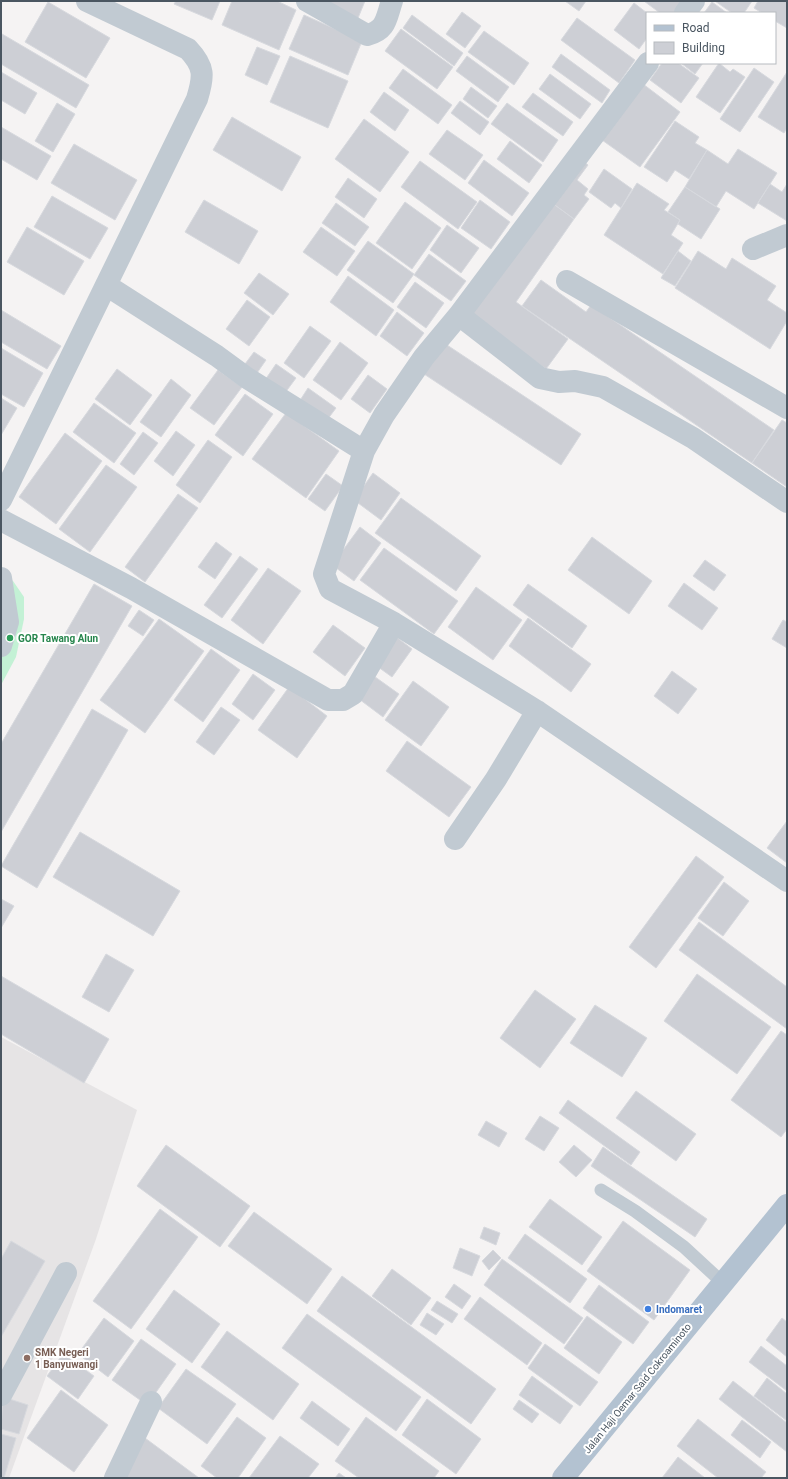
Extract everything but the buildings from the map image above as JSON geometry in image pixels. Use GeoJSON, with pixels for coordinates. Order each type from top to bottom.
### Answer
{"type":"FeatureCollection","features":[{"type":"Feature","properties":{"kind":"main road","name":"Jalan Haji Oemar Said Cokroaminoto"},"geometry":{"type":"LineString","coordinates":[[564,1478],[787,1205]]}},
{"type":"Feature","properties":{"kind":"street"},"geometry":{"type":"LineString","coordinates":[[1,500],[197,99],[202,83],[202,69],[188,49],[87,1]]}},
{"type":"Feature","properties":{"kind":"street"},"geometry":{"type":"LineString","coordinates":[[307,1],[367,34],[377,32],[383,27],[392,1]]}},
{"type":"Feature","properties":{"kind":"street"},"geometry":{"type":"LineString","coordinates":[[686,12],[694,1]]}},
{"type":"Feature","properties":{"kind":"street"},"geometry":{"type":"LineString","coordinates":[[647,64],[459,315],[424,357],[384,416],[364,451],[324,574],[330,589],[394,624],[537,711],[787,881]]}},
{"type":"Feature","properties":{"kind":"street"},"geometry":{"type":"LineString","coordinates":[[753,249],[787,235]]}},
{"type":"Feature","properties":{"kind":"street"},"geometry":{"type":"LineString","coordinates":[[567,281],[787,408]]}},
{"type":"Feature","properties":{"kind":"street"},"geometry":{"type":"LineString","coordinates":[[106,285],[217,356],[247,378],[364,451]]}},
{"type":"Feature","properties":{"kind":"street"},"geometry":{"type":"LineString","coordinates":[[459,315],[540,378],[559,382],[575,381],[603,387],[693,438],[787,502]]}},
{"type":"Feature","properties":{"kind":"street"},"geometry":{"type":"LineString","coordinates":[[1,520],[132,588],[328,700],[343,700],[353,694],[394,624]]}},
{"type":"Feature","properties":{"kind":"street"},"geometry":{"type":"LineString","coordinates":[[1,578],[8,622],[1,646]]}},
{"type":"Feature","properties":{"kind":"street"},"geometry":{"type":"LineString","coordinates":[[455,839],[496,779],[537,711]]}},
{"type":"Feature","properties":{"kind":"street"},"geometry":{"type":"LineString","coordinates":[[1,1395],[66,1273]]}},
{"type":"Feature","properties":{"kind":"street"},"geometry":{"type":"LineString","coordinates":[[115,1478],[151,1402]]}},
{"type":"Feature","properties":{"kind":"lane"},"geometry":{"type":"LineString","coordinates":[[601,1190],[635,1211],[684,1247],[723,1283]]}},
{"type":"Feature","properties":{"kind":"shaded area","name":"SMK Negeri 1 Banyuwangi"},"geometry":{"type":"Polygon","coordinates":[[[1,1037],[137,1110],[96,1239],[9,1478],[1,1478],[1,1037]]]}},
{"type":"Feature","properties":{"kind":"green space","name":"GOR Tawang Alun"},"geometry":{"type":"Polygon","coordinates":[[[1,572],[13,581],[24,597],[24,619],[16,657],[1,685],[1,572]]]}},
{"type":"Feature","properties":{"kind":"place","name":"GOR Tawang Alun"},"geometry":{"type":"Point","coordinates":[10,638]}},
{"type":"Feature","properties":{"kind":"place","name":"Indomaret"},"geometry":{"type":"Point","coordinates":[648,1309]}},
{"type":"Feature","properties":{"kind":"place","name":"SMK Negeri 1 Banyuwangi"},"geometry":{"type":"Point","coordinates":[27,1358]}}]}
